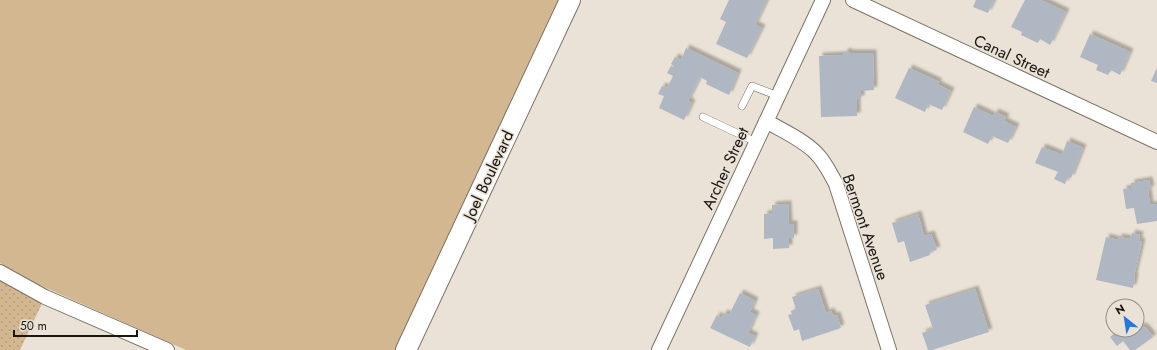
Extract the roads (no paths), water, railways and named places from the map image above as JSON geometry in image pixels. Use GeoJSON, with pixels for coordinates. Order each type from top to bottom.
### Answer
{"type":"FeatureCollection","features":[{"type":"Feature","properties":{"kind":"main road","name":"Joel Boulevard"},"geometry":{"type":"LineString","coordinates":[[406,350],[570,0]]}},
{"type":"Feature","properties":{"kind":"street","name":"Archer Street"},"geometry":{"type":"LineString","coordinates":[[659,350],[823,0]]}},
{"type":"Feature","properties":{"kind":"street","name":"Canal Street"},"geometry":{"type":"LineString","coordinates":[[853,0],[1157,142]]}},
{"type":"Feature","properties":{"kind":"street","name":"Bermont Avenue"},"geometry":{"type":"LineString","coordinates":[[766,121],[802,142],[816,153],[828,168],[836,184],[889,350]]}},
{"type":"Feature","properties":{"kind":"street"},"geometry":{"type":"LineString","coordinates":[[0,272],[45,297],[167,350]]}},
{"type":"Feature","properties":{"kind":"lane"},"geometry":{"type":"LineString","coordinates":[[742,106],[752,86],[778,96]]}},
{"type":"Feature","properties":{"kind":"lane"},"geometry":{"type":"LineString","coordinates":[[703,117],[756,142]]}}]}
